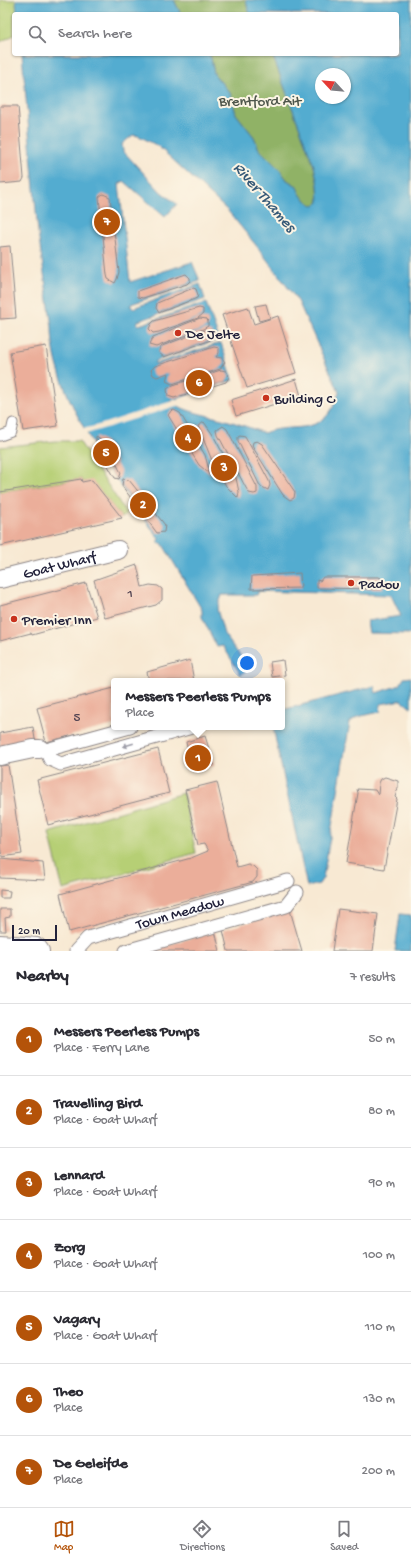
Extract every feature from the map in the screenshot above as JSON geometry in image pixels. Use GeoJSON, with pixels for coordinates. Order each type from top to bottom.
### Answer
{"type":"FeatureCollection","features":[{"type":"Feature","properties":{"kind":"street","name":"Goat Wharf"},"geometry":{"type":"LineString","coordinates":[[0,579],[118,550]]}},
{"type":"Feature","properties":{"kind":"street"},"geometry":{"type":"LineString","coordinates":[[0,756],[33,749],[43,750],[119,730]]}},
{"type":"Feature","properties":{"kind":"street"},"geometry":{"type":"LineString","coordinates":[[43,750],[50,759],[61,764],[181,730]]}},
{"type":"Feature","properties":{"kind":"street","name":"Town Meadow"},"geometry":{"type":"LineString","coordinates":[[76,951],[88,938],[288,881]]}},
{"type":"Feature","properties":{"kind":"street","name":"Town Meadow"},"geometry":{"type":"LineString","coordinates":[[126,951],[286,906],[297,892]]}},
{"type":"Feature","properties":{"kind":"street"},"geometry":{"type":"LineString","coordinates":[[0,944],[37,947],[40,951]]}},
{"type":"Feature","properties":{"kind":"lane"},"geometry":{"type":"LineString","coordinates":[[0,436],[11,432],[13,423]]}},
{"type":"Feature","properties":{"kind":"green space"},"geometry":{"type":"Polygon","coordinates":[[[0,0],[16,0],[17,12],[12,12],[12,36],[0,42],[0,0]]]}},
{"type":"Feature","properties":{"kind":"green space"},"geometry":{"type":"Polygon","coordinates":[[[174,0],[246,0],[250,12],[180,12],[174,0]]]}},
{"type":"Feature","properties":{"kind":"green space","name":"Brentford Ait"},"geometry":{"type":"Polygon","coordinates":[[[210,56],[273,56],[314,166],[318,185],[319,202],[314,206],[303,198],[299,193],[297,186],[287,180],[279,169],[259,149],[254,137],[236,114],[230,93],[214,74],[210,56]]]}},
{"type":"Feature","properties":{"kind":"green space"},"geometry":{"type":"Polygon","coordinates":[[[55,441],[79,441],[127,514],[122,518],[92,481],[82,482],[81,479],[0,492],[0,447],[55,441]]]}},
{"type":"Feature","properties":{"kind":"green space"},"geometry":{"type":"Polygon","coordinates":[[[183,793],[196,853],[63,890],[49,833],[183,793]]]}},
{"type":"Feature","properties":{"kind":"water"},"geometry":{"type":"Polygon","coordinates":[[[16,0],[174,0],[180,12],[17,12],[16,0]]]}},
{"type":"Feature","properties":{"kind":"water","name":"River Thames"},"geometry":{"type":"Polygon","coordinates":[[[246,0],[411,0],[411,634],[369,633],[367,621],[401,616],[391,595],[258,591],[256,595],[222,595],[217,609],[224,634],[249,668],[241,675],[223,646],[217,647],[202,617],[202,610],[162,543],[159,544],[157,542],[159,539],[107,466],[90,439],[75,411],[63,383],[55,355],[38,233],[22,56],[210,56],[214,74],[230,93],[236,114],[254,137],[259,149],[279,169],[287,180],[297,186],[299,193],[303,198],[314,206],[319,202],[318,185],[314,166],[273,56],[399,56],[399,12],[250,12],[246,0]],[[133,135],[122,144],[123,151],[161,192],[177,204],[165,217],[124,181],[119,184],[130,282],[192,262],[200,281],[131,304],[131,307],[133,308],[200,284],[205,299],[138,321],[137,324],[139,325],[206,303],[219,339],[155,361],[155,364],[221,343],[233,380],[170,401],[192,412],[224,420],[264,433],[272,430],[316,424],[331,410],[339,392],[298,301],[228,211],[158,146],[139,136],[133,135]]]}},
{"type":"Feature","properties":{"kind":"water"},"geometry":{"type":"Polygon","coordinates":[[[411,677],[411,708],[401,700],[381,704],[380,712],[357,717],[350,722],[323,878],[319,884],[307,887],[274,730],[285,730],[285,709],[374,686],[376,693],[400,685],[404,678],[411,677]]]}},
{"type":"Feature","properties":{"kind":"water"},"geometry":{"type":"Polygon","coordinates":[[[400,914],[411,915],[411,951],[395,951],[400,914]]]}},
{"type":"Feature","properties":{"kind":"pier"},"geometry":{"type":"Polygon","coordinates":[[[197,393],[174,401],[180,405],[86,434],[83,429],[102,424],[197,393]]]}},
{"type":"Feature","properties":{"kind":"building"},"geometry":{"type":"Polygon","coordinates":[[[0,106],[18,106],[24,178],[22,182],[0,184],[0,106]]]}},
{"type":"Feature","properties":{"kind":"building"},"geometry":{"type":"Polygon","coordinates":[[[103,194],[110,197],[119,272],[115,283],[108,279],[107,275],[99,197],[103,194]]]}},
{"type":"Feature","properties":{"kind":"building"},"geometry":{"type":"Polygon","coordinates":[[[10,246],[16,318],[0,319],[0,247],[10,246]]]}},
{"type":"Feature","properties":{"kind":"building"},"geometry":{"type":"Polygon","coordinates":[[[186,274],[190,278],[190,281],[187,284],[143,298],[138,297],[138,291],[140,290],[186,274]]]}},
{"type":"Feature","properties":{"kind":"building"},"geometry":{"type":"Polygon","coordinates":[[[193,288],[196,289],[198,295],[197,298],[159,313],[156,308],[157,303],[193,288]]]}},
{"type":"Feature","properties":{"kind":"building"},"geometry":{"type":"Polygon","coordinates":[[[266,304],[270,318],[259,321],[255,306],[266,304]]]}},
{"type":"Feature","properties":{"kind":"building"},"geometry":{"type":"Polygon","coordinates":[[[248,307],[254,324],[278,316],[296,373],[247,388],[222,315],[248,307]]]}},
{"type":"Feature","properties":{"kind":"building"},"geometry":{"type":"Polygon","coordinates":[[[199,308],[203,309],[203,314],[198,318],[159,332],[153,333],[149,329],[154,321],[199,308]]]}},
{"type":"Feature","properties":{"kind":"building","name":"De Jelte"},"geometry":{"type":"Polygon","coordinates":[[[200,318],[207,319],[208,326],[156,347],[149,345],[153,337],[200,318]]]}},
{"type":"Feature","properties":{"kind":"building"},"geometry":{"type":"Polygon","coordinates":[[[205,330],[213,333],[211,340],[164,357],[159,353],[162,346],[205,330]]]}},
{"type":"Feature","properties":{"kind":"building"},"geometry":{"type":"Polygon","coordinates":[[[46,346],[58,426],[23,431],[10,352],[46,346]]]}},
{"type":"Feature","properties":{"kind":"building"},"geometry":{"type":"Polygon","coordinates":[[[214,347],[219,348],[219,353],[216,357],[222,358],[225,362],[220,369],[172,384],[166,381],[168,373],[157,377],[153,375],[151,370],[155,366],[214,347]]]}},
{"type":"Feature","properties":{"kind":"building"},"geometry":{"type":"Polygon","coordinates":[[[221,370],[226,371],[228,374],[229,377],[226,382],[174,398],[168,396],[167,389],[173,385],[221,370]]]}},
{"type":"Feature","properties":{"kind":"building","name":"Building C"},"geometry":{"type":"Polygon","coordinates":[[[296,379],[301,396],[236,416],[231,400],[296,379]]]}},
{"type":"Feature","properties":{"kind":"building"},"geometry":{"type":"Polygon","coordinates":[[[174,410],[180,413],[205,455],[210,474],[199,465],[168,415],[174,410]]]}},
{"type":"Feature","properties":{"kind":"building"},"geometry":{"type":"Polygon","coordinates":[[[204,422],[213,435],[236,478],[239,492],[238,498],[226,486],[211,458],[198,426],[204,422]]]}},
{"type":"Feature","properties":{"kind":"building"},"geometry":{"type":"Polygon","coordinates":[[[223,426],[227,429],[257,487],[257,493],[249,493],[218,435],[217,430],[223,426]]]}},
{"type":"Feature","properties":{"kind":"building"},"geometry":{"type":"Polygon","coordinates":[[[96,436],[106,442],[121,473],[119,479],[115,478],[96,445],[96,436]]]}},
{"type":"Feature","properties":{"kind":"building"},"geometry":{"type":"Polygon","coordinates":[[[238,436],[245,436],[269,481],[270,485],[268,490],[260,486],[238,441],[238,436]]]}},
{"type":"Feature","properties":{"kind":"building"},"geometry":{"type":"Polygon","coordinates":[[[257,441],[262,444],[295,492],[294,498],[290,500],[283,495],[252,446],[253,442],[257,441]]]}},
{"type":"Feature","properties":{"kind":"building"},"geometry":{"type":"Polygon","coordinates":[[[81,479],[82,482],[92,480],[122,518],[0,546],[0,492],[81,479]]]}},
{"type":"Feature","properties":{"kind":"building"},"geometry":{"type":"Polygon","coordinates":[[[123,479],[129,480],[165,525],[164,532],[157,533],[122,486],[123,479]]]}},
{"type":"Feature","properties":{"kind":"building"},"geometry":{"type":"Polygon","coordinates":[[[137,565],[142,587],[150,585],[158,586],[162,589],[162,600],[156,605],[105,618],[94,580],[137,565]]]}},
{"type":"Feature","properties":{"kind":"building"},"geometry":{"type":"Polygon","coordinates":[[[300,573],[301,588],[251,589],[252,576],[300,573]]]}},
{"type":"Feature","properties":{"kind":"building","name":"Padou"},"geometry":{"type":"Polygon","coordinates":[[[323,577],[379,577],[384,580],[384,584],[381,589],[317,588],[317,580],[320,581],[323,577]]]}},
{"type":"Feature","properties":{"kind":"building"},"geometry":{"type":"Polygon","coordinates":[[[86,583],[97,617],[32,635],[31,633],[0,641],[0,605],[86,583]]]}},
{"type":"Feature","properties":{"kind":"building"},"geometry":{"type":"Polygon","coordinates":[[[190,660],[193,678],[148,678],[147,672],[190,660]]]}},
{"type":"Feature","properties":{"kind":"building"},"geometry":{"type":"Polygon","coordinates":[[[283,660],[285,675],[272,677],[270,662],[283,660]]]}},
{"type":"Feature","properties":{"kind":"building"},"geometry":{"type":"Polygon","coordinates":[[[111,689],[111,726],[46,742],[37,708],[111,689]]]}},
{"type":"Feature","properties":{"kind":"building"},"geometry":{"type":"Polygon","coordinates":[[[33,727],[36,745],[0,751],[0,733],[33,727]]]}},
{"type":"Feature","properties":{"kind":"building"},"geometry":{"type":"Polygon","coordinates":[[[205,736],[214,765],[194,771],[191,763],[187,764],[184,753],[188,752],[186,742],[205,736]]]}},
{"type":"Feature","properties":{"kind":"building"},"geometry":{"type":"Polygon","coordinates":[[[158,749],[169,793],[48,825],[37,780],[158,749]]]}},
{"type":"Feature","properties":{"kind":"building"},"geometry":{"type":"Polygon","coordinates":[[[8,765],[22,854],[2,857],[0,846],[0,766],[8,765]]]}},
{"type":"Feature","properties":{"kind":"building"},"geometry":{"type":"Polygon","coordinates":[[[385,777],[398,781],[398,788],[395,797],[397,799],[384,869],[346,863],[358,793],[357,789],[375,790],[378,795],[379,783],[381,779],[385,777]]]}},
{"type":"Feature","properties":{"kind":"building"},"geometry":{"type":"Polygon","coordinates":[[[217,782],[237,867],[248,864],[253,866],[257,870],[257,877],[253,882],[69,932],[60,894],[191,858],[208,851],[204,844],[198,845],[185,790],[217,782]]]}},
{"type":"Feature","properties":{"kind":"building"},"geometry":{"type":"Polygon","coordinates":[[[0,859],[43,863],[45,880],[0,878],[0,859]]]}},
{"type":"Feature","properties":{"kind":"building"},"geometry":{"type":"Polygon","coordinates":[[[0,890],[10,891],[9,898],[0,898],[0,890]]]}},
{"type":"Feature","properties":{"kind":"building"},"geometry":{"type":"Polygon","coordinates":[[[0,909],[10,909],[10,917],[5,918],[6,931],[0,931],[0,909]]]}},
{"type":"Feature","properties":{"kind":"building"},"geometry":{"type":"Polygon","coordinates":[[[338,909],[378,914],[373,951],[332,951],[338,909]]]}},
{"type":"Feature","properties":{"kind":"building"},"geometry":{"type":"Polygon","coordinates":[[[290,910],[302,951],[228,951],[223,930],[290,910]]]}},
{"type":"Feature","properties":{"kind":"building"},"geometry":{"type":"Polygon","coordinates":[[[215,931],[220,951],[147,951],[215,931]]]}},
{"type":"Feature","properties":{"kind":"place","name":"De Geleifde"},"geometry":{"type":"Point","coordinates":[107,222]}},
{"type":"Feature","properties":{"kind":"place","name":"De Jelte"},"geometry":{"type":"Point","coordinates":[178,333]}},
{"type":"Feature","properties":{"kind":"place","name":"Theo"},"geometry":{"type":"Point","coordinates":[199,383]}},
{"type":"Feature","properties":{"kind":"place","name":"Building C"},"geometry":{"type":"Point","coordinates":[266,398]}},
{"type":"Feature","properties":{"kind":"place","name":"Zorg"},"geometry":{"type":"Point","coordinates":[188,438]}},
{"type":"Feature","properties":{"kind":"place","name":"Vagary"},"geometry":{"type":"Point","coordinates":[106,453]}},
{"type":"Feature","properties":{"kind":"place","name":"Lennard"},"geometry":{"type":"Point","coordinates":[224,468]}},
{"type":"Feature","properties":{"kind":"place","name":"Travelling Bird"},"geometry":{"type":"Point","coordinates":[143,505]}},
{"type":"Feature","properties":{"kind":"place","name":"Padou"},"geometry":{"type":"Point","coordinates":[351,583]}},
{"type":"Feature","properties":{"kind":"place","name":"Premier Inn"},"geometry":{"type":"Point","coordinates":[14,619]}},
{"type":"Feature","properties":{"kind":"place","name":"Messers Peerless Pumps"},"geometry":{"type":"Point","coordinates":[198,758]}}]}
